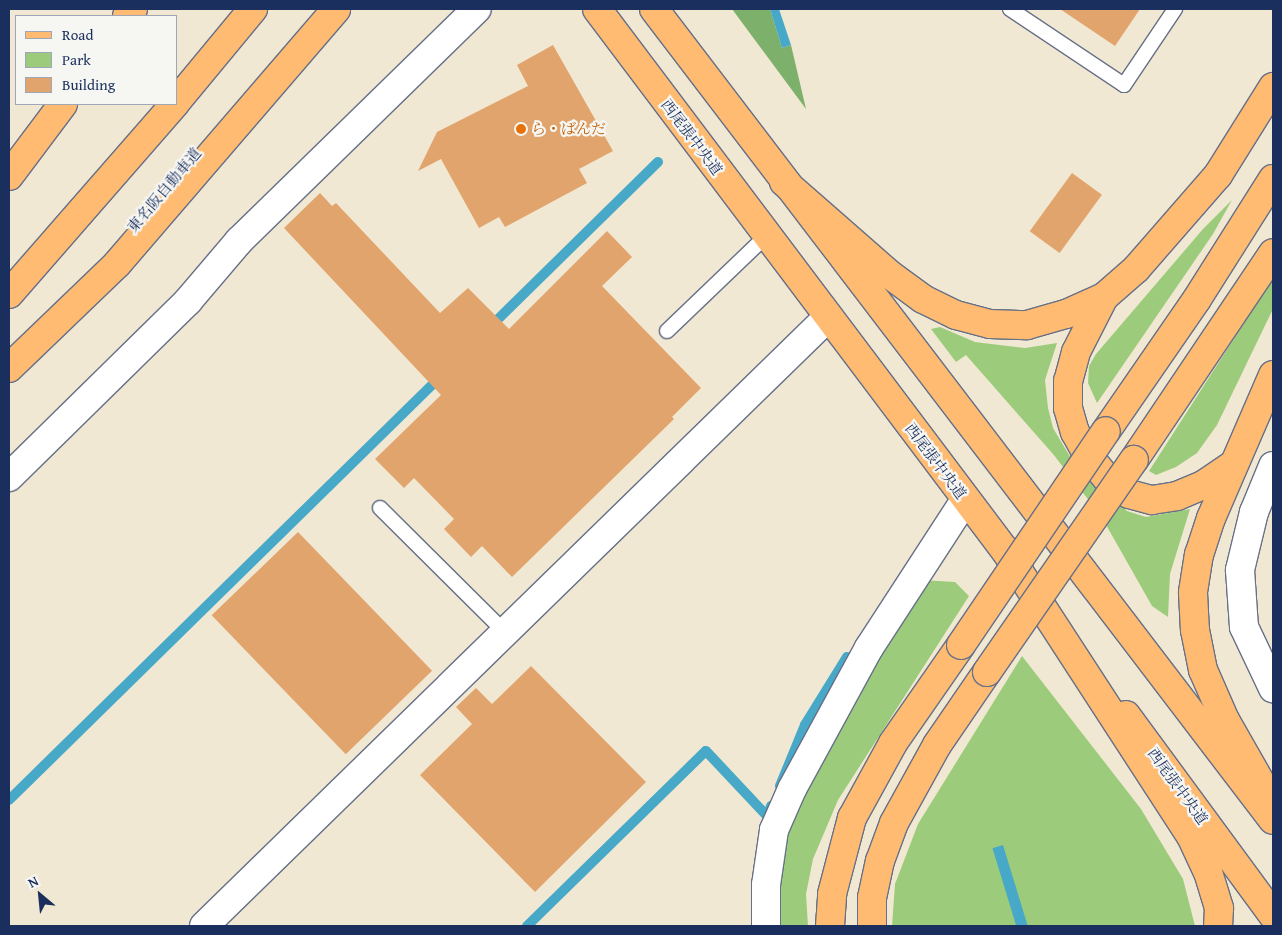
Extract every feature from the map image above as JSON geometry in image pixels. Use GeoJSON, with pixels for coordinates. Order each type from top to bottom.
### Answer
{"type":"FeatureCollection","features":[{"type":"Feature","properties":{"kind":"main road"},"geometry":{"type":"LineString","coordinates":[[178,99],[253,9]]}},
{"type":"Feature","properties":{"kind":"main road","name":"東名阪自動車道"},"geometry":{"type":"LineString","coordinates":[[9,368],[120,242],[315,9]]}},
{"type":"Feature","properties":{"kind":"main road"},"geometry":{"type":"LineString","coordinates":[[9,368],[117,264],[336,9]]}},
{"type":"Feature","properties":{"kind":"main road","name":"西尾張中央道"},"geometry":{"type":"LineString","coordinates":[[597,9],[827,318],[1005,550],[1273,915]]}},
{"type":"Feature","properties":{"kind":"main road"},"geometry":{"type":"LineString","coordinates":[[654,9],[784,182],[1273,820]]}},
{"type":"Feature","properties":{"kind":"main road"},"geometry":{"type":"LineString","coordinates":[[784,182],[889,274],[923,299],[956,315],[990,324],[1027,325],[1066,314],[1104,297],[1136,269],[1218,174],[1273,86]]}},
{"type":"Feature","properties":{"kind":"main road"},"geometry":{"type":"LineString","coordinates":[[9,176],[62,105]]}},
{"type":"Feature","properties":{"kind":"main road"},"geometry":{"type":"LineString","coordinates":[[9,294],[173,105]]}},
{"type":"Feature","properties":{"kind":"main road"},"geometry":{"type":"LineString","coordinates":[[830,926],[832,894],[852,818],[893,743],[1197,299],[1273,178]]}},
{"type":"Feature","properties":{"kind":"main road"},"geometry":{"type":"LineString","coordinates":[[872,926],[872,898],[880,861],[894,823],[932,753],[986,672],[1134,460],[1273,253]]}},
{"type":"Feature","properties":{"kind":"main road"},"geometry":{"type":"LineString","coordinates":[[1104,297],[1076,352],[1068,381],[1068,408],[1074,432],[1108,480],[1129,494],[1152,500],[1177,496],[1203,485],[1233,464]]}},
{"type":"Feature","properties":{"kind":"main road"},"geometry":{"type":"LineString","coordinates":[[1273,375],[1233,464],[1199,554],[1193,593],[1195,630],[1203,670],[1225,720],[1273,804]]}},
{"type":"Feature","properties":{"kind":"main road"},"geometry":{"type":"LineString","coordinates":[[1005,550],[1191,836],[1208,872],[1219,908],[1218,926]]}},
{"type":"Feature","properties":{"kind":"street"},"geometry":{"type":"LineString","coordinates":[[14,461],[188,301],[239,241],[477,9]]}},
{"type":"Feature","properties":{"kind":"street"},"geometry":{"type":"LineString","coordinates":[[204,926],[827,318]]}},
{"type":"Feature","properties":{"kind":"street"},"geometry":{"type":"LineString","coordinates":[[1273,466],[1254,512],[1240,570],[1244,626],[1273,688]]}},
{"type":"Feature","properties":{"kind":"street"},"geometry":{"type":"LineString","coordinates":[[766,926],[766,884],[774,830],[792,789],[869,648],[965,500]]}},
{"type":"Feature","properties":{"kind":"lane"},"geometry":{"type":"LineString","coordinates":[[1010,9],[1124,85],[1176,9]]}},
{"type":"Feature","properties":{"kind":"lane"},"geometry":{"type":"LineString","coordinates":[[668,331],[766,236]]}},
{"type":"Feature","properties":{"kind":"lane"},"geometry":{"type":"LineString","coordinates":[[380,508],[505,632]]}},
{"type":"Feature","properties":{"kind":"green space"},"geometry":{"type":"Polygon","coordinates":[[[732,9],[770,9],[782,48],[791,45],[806,109],[732,9]]]}},
{"type":"Feature","properties":{"kind":"green space"},"geometry":{"type":"Polygon","coordinates":[[[1232,200],[1213,234],[1097,403],[1088,383],[1089,366],[1096,354],[1203,229],[1232,200]]]}},
{"type":"Feature","properties":{"kind":"green space"},"geometry":{"type":"Polygon","coordinates":[[[1273,278],[1273,309],[1217,425],[1197,453],[1176,467],[1156,475],[1149,471],[1273,278]]]}},
{"type":"Feature","properties":{"kind":"green space"},"geometry":{"type":"Polygon","coordinates":[[[940,327],[975,342],[1025,348],[1057,343],[1045,380],[1048,408],[1053,428],[1069,455],[1127,511],[1146,517],[1190,509],[1170,574],[1168,617],[1152,606],[1101,516],[1053,454],[966,355],[956,362],[931,329],[940,327]]]}},
{"type":"Feature","properties":{"kind":"green space"},"geometry":{"type":"Polygon","coordinates":[[[921,580],[955,582],[969,596],[838,800],[813,859],[806,894],[808,926],[777,926],[782,841],[795,796],[921,580]]]}},
{"type":"Feature","properties":{"kind":"green space"},"geometry":{"type":"Polygon","coordinates":[[[1022,656],[1141,809],[1183,879],[1195,926],[892,926],[895,884],[918,824],[1022,656]]]}},
{"type":"Feature","properties":{"kind":"water"},"geometry":{"type":"Polygon","coordinates":[[[770,9],[779,9],[791,45],[782,48],[770,9]]]}},
{"type":"Feature","properties":{"kind":"water"},"geometry":{"type":"Polygon","coordinates":[[[1003,845],[1028,926],[1016,926],[992,848],[1003,845]]]}},
{"type":"Feature","properties":{"kind":"building"},"geometry":{"type":"Polygon","coordinates":[[[1060,9],[1140,9],[1115,46],[1060,9]]]}},
{"type":"Feature","properties":{"kind":"building"},"geometry":{"type":"Polygon","coordinates":[[[553,45],[613,151],[579,169],[587,183],[505,227],[499,217],[479,228],[441,159],[418,171],[437,132],[528,86],[517,65],[553,45]]]}},
{"type":"Feature","properties":{"kind":"building"},"geometry":{"type":"Polygon","coordinates":[[[1072,173],[1102,195],[1060,253],[1030,231],[1072,173]]]}},
{"type":"Feature","properties":{"kind":"building"},"geometry":{"type":"Polygon","coordinates":[[[320,193],[332,206],[336,203],[440,313],[468,288],[509,329],[607,231],[632,257],[602,286],[701,388],[672,417],[674,419],[512,577],[482,546],[471,557],[444,529],[454,519],[414,478],[404,488],[375,459],[441,395],[284,228],[320,193]]]}},
{"type":"Feature","properties":{"kind":"building"},"geometry":{"type":"Polygon","coordinates":[[[298,532],[432,671],[346,754],[212,615],[298,532]]]}},
{"type":"Feature","properties":{"kind":"building"},"geometry":{"type":"Polygon","coordinates":[[[531,666],[646,782],[535,892],[420,775],[472,724],[456,707],[476,688],[492,704],[531,666]]]}},
{"type":"Feature","properties":{"kind":"waterway"},"geometry":{"type":"LineString","coordinates":[[489,328],[658,162]]}},
{"type":"Feature","properties":{"kind":"waterway"},"geometry":{"type":"LineString","coordinates":[[9,800],[440,377]]}},
{"type":"Feature","properties":{"kind":"waterway"},"geometry":{"type":"LineString","coordinates":[[780,786],[805,725],[847,657]]}},
{"type":"Feature","properties":{"kind":"waterway"},"geometry":{"type":"LineString","coordinates":[[527,926],[706,751],[767,816],[771,806]]}},
{"type":"Feature","properties":{"kind":"place","name":"ら・ばんだ"},"geometry":{"type":"Point","coordinates":[521,129]}}]}
